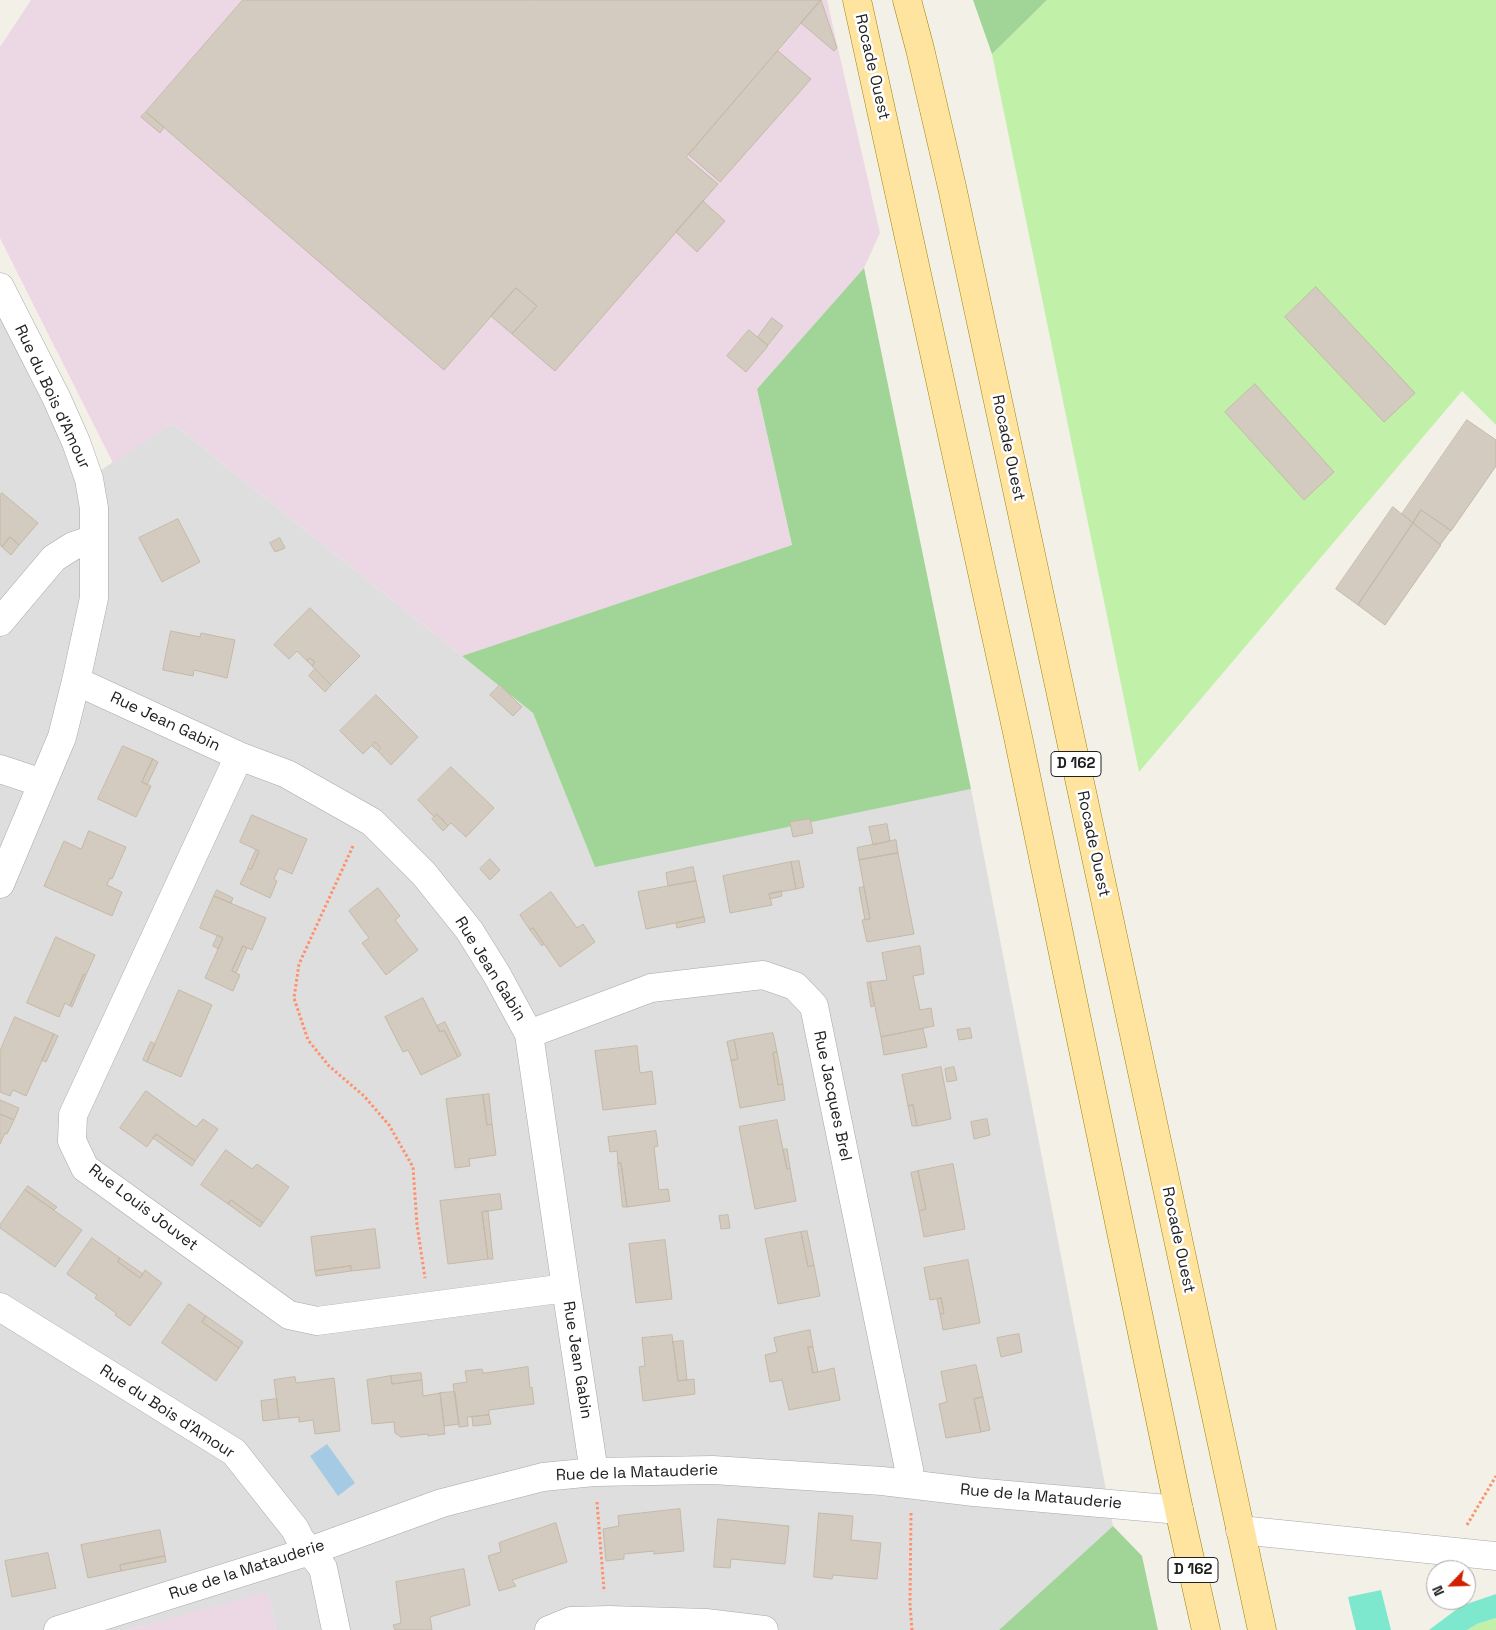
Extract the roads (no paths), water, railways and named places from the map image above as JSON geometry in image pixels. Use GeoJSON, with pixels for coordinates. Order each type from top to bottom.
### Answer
{"type":"FeatureCollection","features":[{"type":"Feature","properties":{"kind":"main road","name":"Rocade Ouest"},"geometry":{"type":"LineString","coordinates":[[857,0],[1015,722],[1179,1510],[1206,1630]]}},
{"type":"Feature","properties":{"kind":"main road","name":"Rocade Ouest"},"geometry":{"type":"LineString","coordinates":[[907,0],[954,197],[1262,1630]]}},
{"type":"Feature","properties":{"kind":"street","name":"Rue du Bois d'Amour"},"geometry":{"type":"LineString","coordinates":[[0,287],[76,442],[89,478],[94,508],[94,598],[76,681],[62,736],[0,884]]}},
{"type":"Feature","properties":{"kind":"street"},"geometry":{"type":"LineString","coordinates":[[0,622],[54,558],[73,546],[94,539]]}},
{"type":"Feature","properties":{"kind":"street","name":"Rue Jean Gabin"},"geometry":{"type":"LineString","coordinates":[[76,681],[239,756],[287,774],[372,822],[424,874],[468,930],[497,975],[529,1034],[594,1472]]}},
{"type":"Feature","properties":{"kind":"street","name":"Rue Louis Jouvet"},"geometry":{"type":"LineString","coordinates":[[239,756],[73,1115],[72,1141],[85,1168],[290,1316],[317,1321],[566,1288]]}},
{"type":"Feature","properties":{"kind":"street"},"geometry":{"type":"LineString","coordinates":[[0,769],[42,783]]}},
{"type":"Feature","properties":{"kind":"street","name":"Rue Jacques Brel"},"geometry":{"type":"LineString","coordinates":[[529,1034],[651,988],[763,975],[794,986],[814,1006],[911,1484]]}},
{"type":"Feature","properties":{"kind":"street","name":"Rue du Bois d'Amour"},"geometry":{"type":"LineString","coordinates":[[0,1307],[234,1452],[295,1529],[323,1568],[336,1630]]}},
{"type":"Feature","properties":{"kind":"street","name":"Rue de la Matauderie"},"geometry":{"type":"LineString","coordinates":[[58,1630],[310,1551],[442,1503],[543,1477],[594,1472],[713,1470],[872,1480],[974,1492],[1179,1510]]}},
{"type":"Feature","properties":{"kind":"street"},"geometry":{"type":"LineString","coordinates":[[1240,1530],[1496,1556]]}},
{"type":"Feature","properties":{"kind":"street"},"geometry":{"type":"LineString","coordinates":[[549,1630],[571,1621],[609,1620],[706,1623],[764,1630]]}},
{"type":"Feature","properties":{"kind":"water"},"geometry":{"type":"Polygon","coordinates":[[[327,1444],[355,1483],[338,1496],[310,1456],[327,1444]]]}}]}
